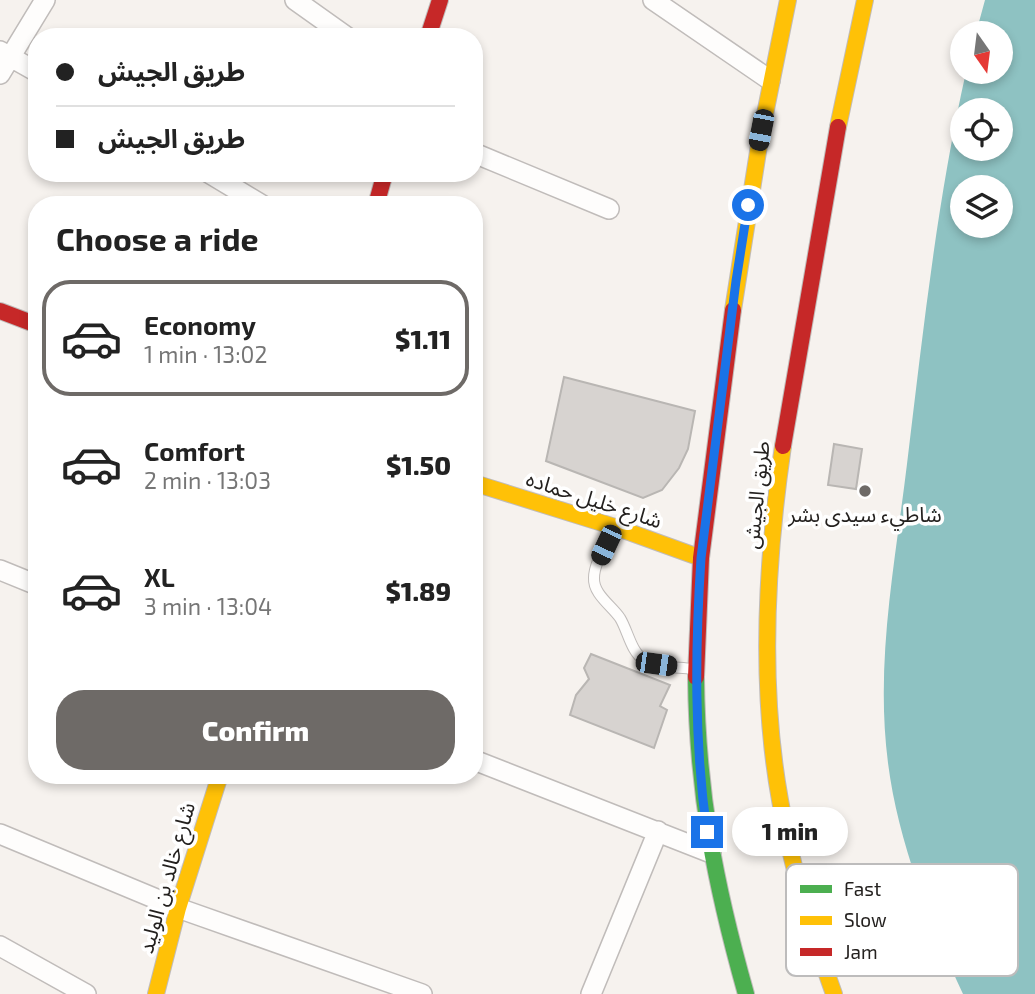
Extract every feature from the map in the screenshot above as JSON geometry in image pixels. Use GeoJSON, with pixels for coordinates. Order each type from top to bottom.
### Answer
{"type":"FeatureCollection","features":[{"type":"Feature","properties":{"kind":"main road"},"geometry":{"type":"LineString","coordinates":[[431,28],[440,0]]}},
{"type":"Feature","properties":{"kind":"main road"},"geometry":{"type":"LineString","coordinates":[[746,994],[720,901],[710,853],[699,769],[696,670],[701,558],[736,281],[771,79],[788,0]]}},
{"type":"Feature","properties":{"kind":"main road","name":"طريق الجيش"},"geometry":{"type":"LineString","coordinates":[[795,864],[780,800],[770,732],[769,617],[775,513],[785,433],[841,107],[865,0]]}},
{"type":"Feature","properties":{"kind":"main road"},"geometry":{"type":"LineString","coordinates":[[0,311],[28,322]]}},
{"type":"Feature","properties":{"kind":"main road","name":"شارع خليل حماده"},"geometry":{"type":"LineString","coordinates":[[483,486],[615,527],[701,558]]}},
{"type":"Feature","properties":{"kind":"main road","name":"شارع خالد بن الوليد"},"geometry":{"type":"LineString","coordinates":[[156,994],[178,908],[217,784]]}},
{"type":"Feature","properties":{"kind":"main road","name":"طريق الجيش"},"geometry":{"type":"LineString","coordinates":[[828,976],[834,994]]}},
{"type":"Feature","properties":{"kind":"street"},"geometry":{"type":"LineString","coordinates":[[0,74],[5,54],[45,0]]}},
{"type":"Feature","properties":{"kind":"street"},"geometry":{"type":"LineString","coordinates":[[295,0],[334,28]]}},
{"type":"Feature","properties":{"kind":"street"},"geometry":{"type":"LineString","coordinates":[[653,0],[771,79]]}},
{"type":"Feature","properties":{"kind":"street"},"geometry":{"type":"LineString","coordinates":[[5,54],[28,67]]}},
{"type":"Feature","properties":{"kind":"street"},"geometry":{"type":"LineString","coordinates":[[483,157],[609,209]]}},
{"type":"Feature","properties":{"kind":"street"},"geometry":{"type":"LineString","coordinates":[[224,182],[247,196]]}},
{"type":"Feature","properties":{"kind":"street"},"geometry":{"type":"LineString","coordinates":[[0,570],[28,581]]}},
{"type":"Feature","properties":{"kind":"street"},"geometry":{"type":"LineString","coordinates":[[483,763],[710,853]]}},
{"type":"Feature","properties":{"kind":"street"},"geometry":{"type":"LineString","coordinates":[[591,994],[658,831]]}},
{"type":"Feature","properties":{"kind":"street"},"geometry":{"type":"LineString","coordinates":[[0,834],[178,908],[422,994]]}},
{"type":"Feature","properties":{"kind":"street"},"geometry":{"type":"LineString","coordinates":[[0,946],[86,994]]}},
{"type":"Feature","properties":{"kind":"lane"},"geometry":{"type":"LineString","coordinates":[[615,527],[595,570],[594,584],[597,591],[618,615],[642,660],[651,664],[696,670]]}},
{"type":"Feature","properties":{"kind":"water"},"geometry":{"type":"Polygon","coordinates":[[[985,0],[1035,0],[1035,994],[963,994],[955,976],[1018,976],[1018,864],[911,864],[899,822],[888,763],[884,688],[888,613],[925,316],[950,153],[950,161],[1013,161],[1013,98],[961,98],[964,84],[1013,84],[1013,21],[979,21],[985,0]]]}},
{"type":"Feature","properties":{"kind":"building"},"geometry":{"type":"Polygon","coordinates":[[[564,377],[695,411],[688,449],[679,468],[662,490],[643,498],[546,461],[564,377]]]}},
{"type":"Feature","properties":{"kind":"building"},"geometry":{"type":"Polygon","coordinates":[[[834,444],[862,449],[856,489],[828,485],[834,444]]]}},
{"type":"Feature","properties":{"kind":"building"},"geometry":{"type":"Polygon","coordinates":[[[591,654],[670,685],[660,706],[667,710],[654,748],[570,715],[576,695],[589,679],[584,668],[591,654]]]}},
{"type":"Feature","properties":{"kind":"traffic: fast"},"geometry":{"type":"LineString","coordinates":[[696,677],[704,799],[725,914],[746,994]]}},
{"type":"Feature","properties":{"kind":"traffic: slow"},"geometry":{"type":"LineString","coordinates":[[733,310],[760,139],[788,0]]}},
{"type":"Feature","properties":{"kind":"traffic: slow"},"geometry":{"type":"LineString","coordinates":[[838,127],[865,0]]}},
{"type":"Feature","properties":{"kind":"traffic: slow"},"geometry":{"type":"LineString","coordinates":[[783,446],[772,534],[767,668],[773,756],[794,864]]}},
{"type":"Feature","properties":{"kind":"traffic: slow"},"geometry":{"type":"LineString","coordinates":[[483,486],[615,527],[701,558]]}},
{"type":"Feature","properties":{"kind":"traffic: slow"},"geometry":{"type":"LineString","coordinates":[[156,994],[178,908],[217,784]]}},
{"type":"Feature","properties":{"kind":"traffic: slow"},"geometry":{"type":"LineString","coordinates":[[828,976],[834,994]]}},
{"type":"Feature","properties":{"kind":"traffic: jam"},"geometry":{"type":"LineString","coordinates":[[431,28],[440,0]]}},
{"type":"Feature","properties":{"kind":"traffic: jam"},"geometry":{"type":"LineString","coordinates":[[783,446],[838,127]]}},
{"type":"Feature","properties":{"kind":"traffic: jam"},"geometry":{"type":"LineString","coordinates":[[379,196],[382,182]]}},
{"type":"Feature","properties":{"kind":"traffic: jam"},"geometry":{"type":"LineString","coordinates":[[696,677],[701,558],[733,310]]}},
{"type":"Feature","properties":{"kind":"traffic: jam"},"geometry":{"type":"LineString","coordinates":[[0,311],[28,322]]}},
{"type":"Feature","properties":{"kind":"place","name":"شاطيء سيدى بشر"},"geometry":{"type":"Point","coordinates":[865,491]}},
{"type":"Feature","properties":{"kind":"route"},"geometry":{"type":"LineString","coordinates":[[707,832],[696,727],[698,600],[736,281],[748,205]]}}]}
